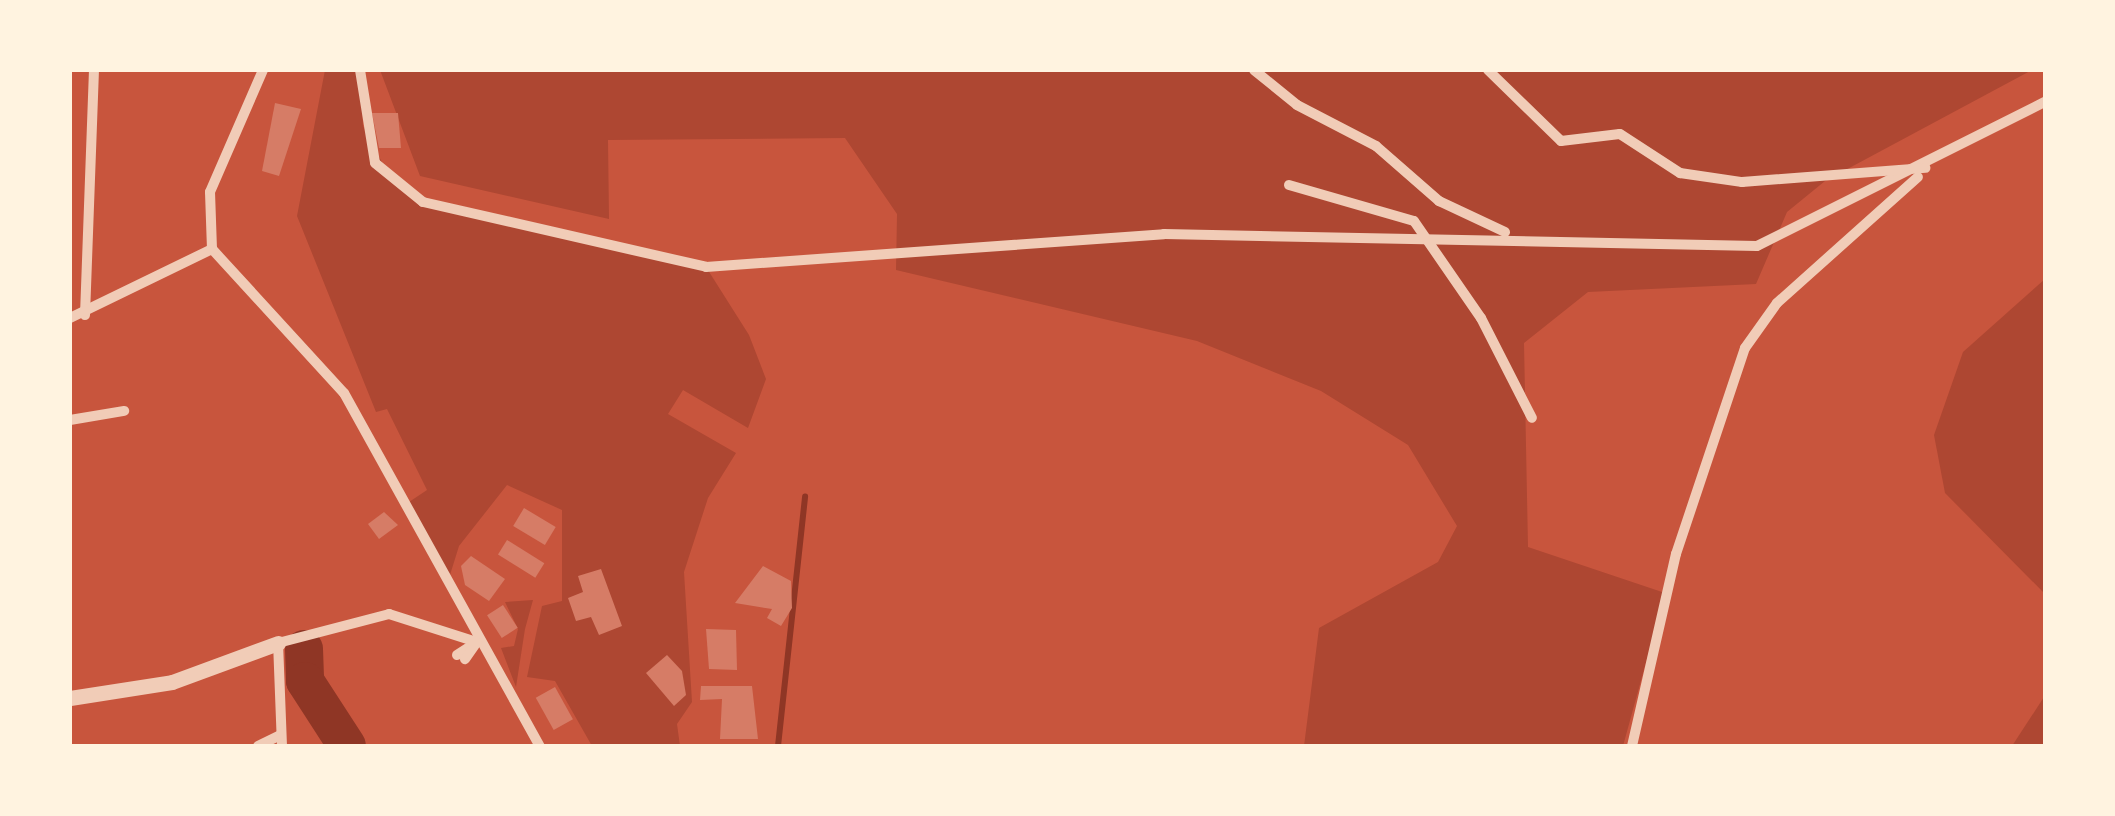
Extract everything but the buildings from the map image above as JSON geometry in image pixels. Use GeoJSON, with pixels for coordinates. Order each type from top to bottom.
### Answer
{"type":"FeatureCollection","features":[{"type":"Feature","properties":{"kind":"street"},"geometry":{"type":"LineString","coordinates":[[85,315],[94,70]]}},
{"type":"Feature","properties":{"kind":"street"},"geometry":{"type":"LineString","coordinates":[[263,70],[210,192],[212,249],[344,393],[407,525],[447,577],[455,604],[514,694],[540,746]]}},
{"type":"Feature","properties":{"kind":"street"},"geometry":{"type":"LineString","coordinates":[[360,70],[363,126],[394,185],[474,218],[694,266],[1164,234],[1510,235],[1757,246],[1926,168],[2045,102]]}},
{"type":"Feature","properties":{"kind":"street"},"geometry":{"type":"LineString","coordinates":[[1254,70],[1297,105],[1376,146],[1438,201],[1510,235]]}},
{"type":"Feature","properties":{"kind":"street"},"geometry":{"type":"LineString","coordinates":[[1488,70],[1560,141],[1620,134],[1680,172],[1742,182],[1926,168]]}},
{"type":"Feature","properties":{"kind":"street"},"geometry":{"type":"LineString","coordinates":[[1632,746],[1676,554],[1745,348],[1776,303],[1926,168]]}},
{"type":"Feature","properties":{"kind":"street"},"geometry":{"type":"LineString","coordinates":[[1290,185],[1414,221],[1532,418]]}},
{"type":"Feature","properties":{"kind":"street"},"geometry":{"type":"LineString","coordinates":[[70,318],[85,315],[212,249]]}},
{"type":"Feature","properties":{"kind":"street"},"geometry":{"type":"LineString","coordinates":[[70,420],[124,411]]}},
{"type":"Feature","properties":{"kind":"street"},"geometry":{"type":"LineString","coordinates":[[70,698],[172,682],[278,643],[388,614],[430,623],[477,642]]}},
{"type":"Feature","properties":{"kind":"street"},"geometry":{"type":"LineString","coordinates":[[461,657],[477,642]]}},
{"type":"Feature","properties":{"kind":"street"},"geometry":{"type":"LineString","coordinates":[[258,746],[282,740],[278,643]]}},
{"type":"Feature","properties":{"kind":"shaded area"},"geometry":{"type":"Polygon","coordinates":[[[325,70],[360,70],[363,126],[394,185],[423,202],[706,267],[749,335],[766,379],[748,428],[683,390],[668,414],[736,453],[708,498],[684,572],[692,702],[677,724],[680,746],[592,746],[555,681],[527,677],[542,606],[562,601],[562,510],[507,485],[459,546],[450,575],[409,502],[427,490],[387,409],[376,412],[297,216],[325,70]]]}},
{"type":"Feature","properties":{"kind":"shaded area"},"geometry":{"type":"Polygon","coordinates":[[[380,70],[2032,70],[1825,181],[1787,212],[1756,284],[1588,292],[1524,343],[1528,547],[1665,593],[1623,746],[1304,746],[1319,628],[1438,562],[1457,526],[1408,445],[1321,391],[1197,341],[896,270],[897,214],[845,138],[608,140],[609,219],[420,176],[380,70]]]}},
{"type":"Feature","properties":{"kind":"shaded area"},"geometry":{"type":"Polygon","coordinates":[[[2045,279],[2045,594],[1945,493],[1934,435],[1963,352],[2045,279]]]}},
{"type":"Feature","properties":{"kind":"shaded area"},"geometry":{"type":"Polygon","coordinates":[[[533,600],[516,687],[501,648],[514,646],[518,629],[505,602],[533,600]]]}},
{"type":"Feature","properties":{"kind":"shaded area"},"geometry":{"type":"Polygon","coordinates":[[[2044,697],[2045,746],[2012,746],[2044,697]]]}},
{"type":"Feature","properties":{"kind":"waterway"},"geometry":{"type":"LineString","coordinates":[[778,746],[805,496]]}},
{"type":"Feature","properties":{"kind":"waterway"},"geometry":{"type":"LineString","coordinates":[[304,649],[305,681],[347,746]]}}]}
